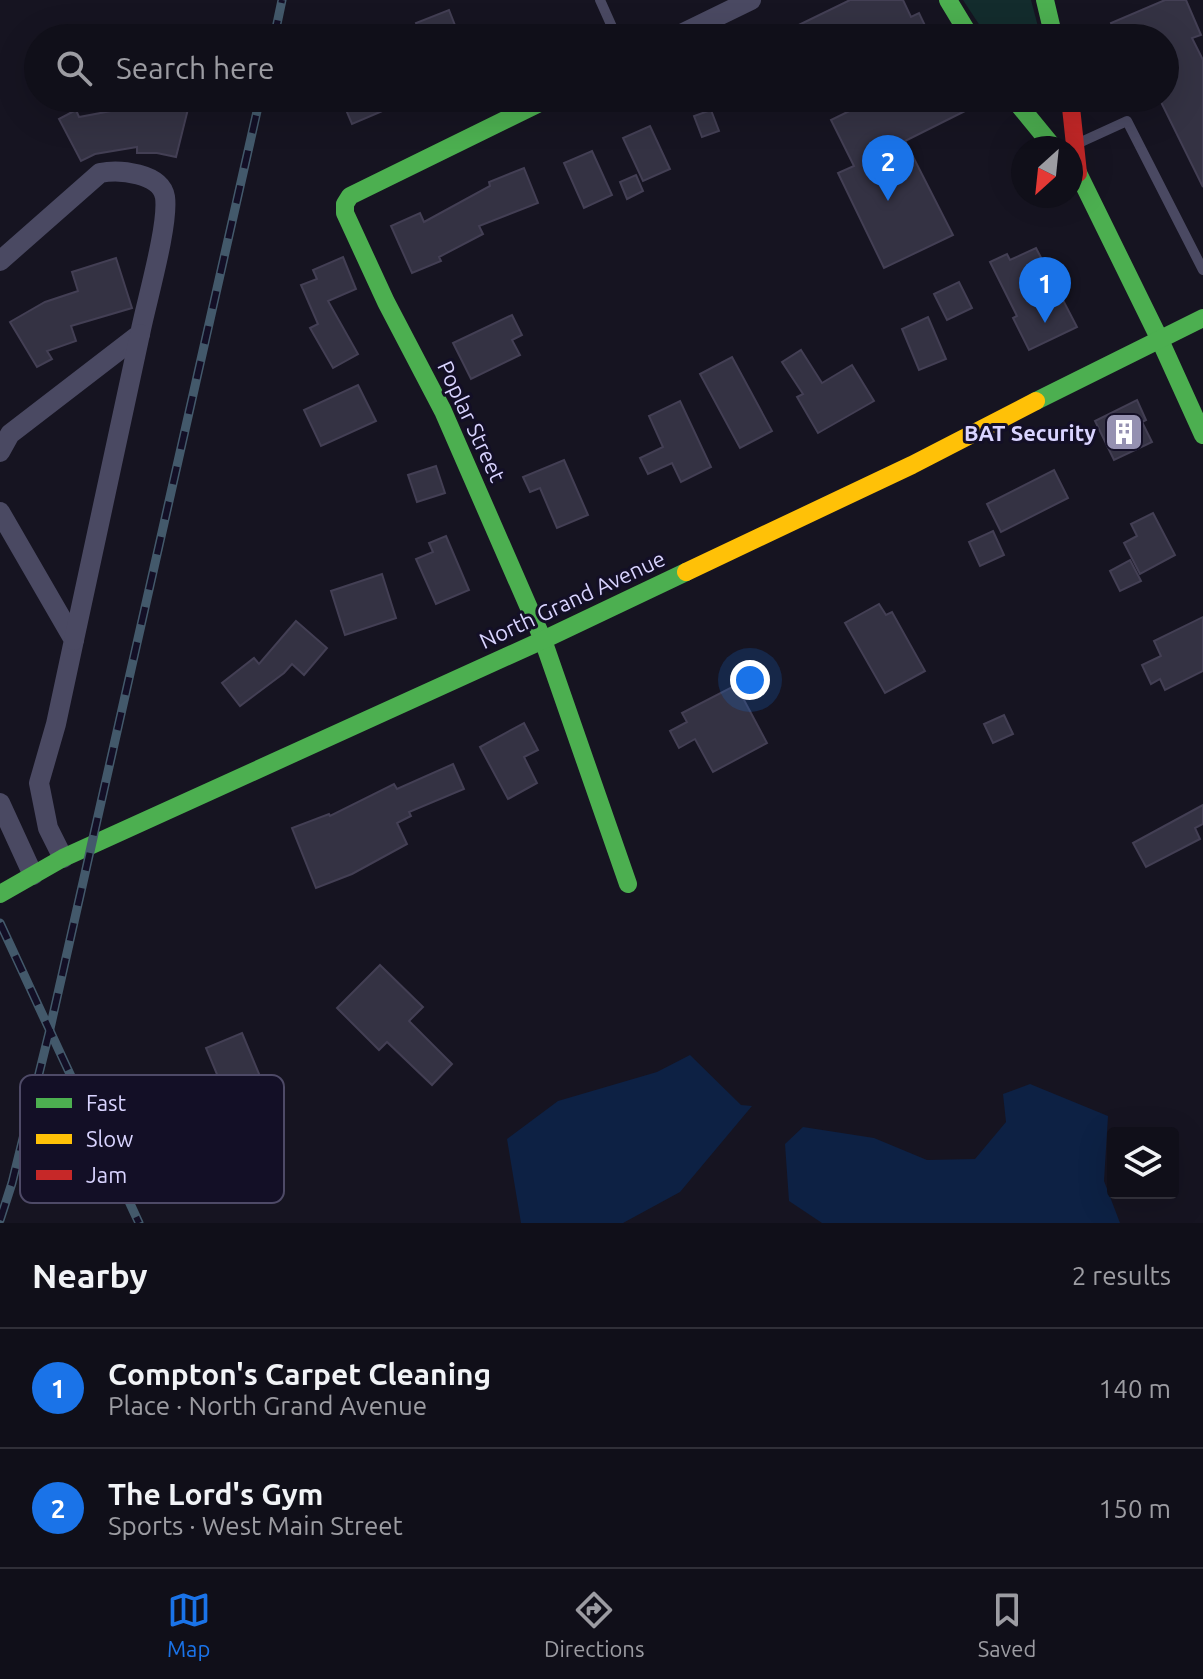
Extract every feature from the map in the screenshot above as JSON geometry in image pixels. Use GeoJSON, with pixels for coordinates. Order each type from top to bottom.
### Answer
{"type":"FeatureCollection","features":[{"type":"Feature","properties":{"kind":"main road"},"geometry":{"type":"LineString","coordinates":[[948,0],[963,24]]}},
{"type":"Feature","properties":{"kind":"main road"},"geometry":{"type":"LineString","coordinates":[[1045,0],[1051,24]]}},
{"type":"Feature","properties":{"kind":"main road","name":"Poplar Street"},"geometry":{"type":"LineString","coordinates":[[521,112],[350,196],[345,204],[345,213],[386,302],[443,411],[543,640],[628,884]]}},
{"type":"Feature","properties":{"kind":"main road"},"geometry":{"type":"LineString","coordinates":[[1024,112],[1044,136]]}},
{"type":"Feature","properties":{"kind":"main road"},"geometry":{"type":"LineString","coordinates":[[1072,112],[1075,136]]}},
{"type":"Feature","properties":{"kind":"main road"},"geometry":{"type":"LineString","coordinates":[[1083,185],[1203,435]]}},
{"type":"Feature","properties":{"kind":"main road","name":"North Grand Avenue"},"geometry":{"type":"LineString","coordinates":[[0,894],[63,858],[543,640],[912,465],[1203,318]]}},
{"type":"Feature","properties":{"kind":"street"},"geometry":{"type":"LineString","coordinates":[[702,24],[751,0]]}},
{"type":"Feature","properties":{"kind":"street"},"geometry":{"type":"LineString","coordinates":[[0,261],[100,173],[114,170],[138,174],[160,186],[165,197],[162,231],[140,334],[56,724],[39,783],[48,828],[63,858]]}},
{"type":"Feature","properties":{"kind":"street"},"geometry":{"type":"LineString","coordinates":[[0,452],[10,434],[140,334]]}},
{"type":"Feature","properties":{"kind":"street"},"geometry":{"type":"LineString","coordinates":[[0,512],[74,640]]}},
{"type":"Feature","properties":{"kind":"street"},"geometry":{"type":"LineString","coordinates":[[0,803],[33,875]]}},
{"type":"Feature","properties":{"kind":"lane"},"geometry":{"type":"LineString","coordinates":[[600,0],[611,24]]}},
{"type":"Feature","properties":{"kind":"lane"},"geometry":{"type":"LineString","coordinates":[[1083,141],[1127,121],[1203,270]]}},
{"type":"Feature","properties":{"kind":"green space"},"geometry":{"type":"Polygon","coordinates":[[[963,0],[1031,0],[1037,24],[979,24],[963,0]]]}},
{"type":"Feature","properties":{"kind":"water"},"geometry":{"type":"Polygon","coordinates":[[[690,1055],[741,1105],[752,1106],[680,1192],[623,1223],[521,1223],[507,1139],[558,1101],[657,1072],[690,1055]]]}},
{"type":"Feature","properties":{"kind":"water"},"geometry":{"type":"Polygon","coordinates":[[[1030,1084],[1108,1116],[1104,1181],[1107,1199],[1111,1199],[1120,1223],[822,1223],[789,1201],[785,1144],[803,1127],[874,1138],[927,1160],[975,1159],[1006,1122],[1003,1094],[1030,1084]]]}},
{"type":"Feature","properties":{"kind":"building"},"geometry":{"type":"Polygon","coordinates":[[[850,0],[903,0],[911,17],[919,13],[924,24],[801,24],[850,0]]]}},
{"type":"Feature","properties":{"kind":"building"},"geometry":{"type":"Polygon","coordinates":[[[1165,0],[1186,0],[1201,35],[1192,38],[1203,60],[1203,187],[1166,112],[1179,112],[1179,24],[1111,23],[1165,0]]]}},
{"type":"Feature","properties":{"kind":"building"},"geometry":{"type":"Polygon","coordinates":[[[449,10],[454,24],[416,24],[449,10]]]}},
{"type":"Feature","properties":{"kind":"building"},"geometry":{"type":"Polygon","coordinates":[[[72,112],[77,112],[79,117],[106,112],[187,112],[176,157],[137,153],[137,147],[95,154],[81,161],[59,119],[72,112]]]}},
{"type":"Feature","properties":{"kind":"building"},"geometry":{"type":"Polygon","coordinates":[[[347,112],[380,112],[352,124],[347,112]]]}},
{"type":"Feature","properties":{"kind":"building"},"geometry":{"type":"Polygon","coordinates":[[[712,112],[719,131],[702,137],[694,116],[712,112]]]}},
{"type":"Feature","properties":{"kind":"building"},"geometry":{"type":"Polygon","coordinates":[[[847,112],[963,112],[905,141],[953,235],[884,268],[838,173],[854,166],[831,120],[847,112]]]}},
{"type":"Feature","properties":{"kind":"building"},"geometry":{"type":"Polygon","coordinates":[[[650,126],[670,169],[643,181],[623,138],[650,126]]]}},
{"type":"Feature","properties":{"kind":"building"},"geometry":{"type":"Polygon","coordinates":[[[592,151],[612,195],[584,208],[564,163],[592,151]]]}},
{"type":"Feature","properties":{"kind":"building"},"geometry":{"type":"Polygon","coordinates":[[[524,168],[538,203],[479,226],[483,234],[439,257],[441,261],[412,273],[391,226],[420,213],[424,222],[490,186],[489,182],[524,168]]]}},
{"type":"Feature","properties":{"kind":"building"},"geometry":{"type":"Polygon","coordinates":[[[636,175],[643,191],[627,199],[620,182],[636,175]]]}},
{"type":"Feature","properties":{"kind":"building"},"geometry":{"type":"Polygon","coordinates":[[[1036,248],[1077,327],[1029,350],[1013,318],[1017,316],[990,262],[1007,254],[1010,260],[1036,248]]]}},
{"type":"Feature","properties":{"kind":"building"},"geometry":{"type":"Polygon","coordinates":[[[343,257],[356,289],[328,301],[358,354],[333,368],[310,328],[318,324],[301,285],[317,279],[313,270],[343,257]]]}},
{"type":"Feature","properties":{"kind":"building"},"geometry":{"type":"Polygon","coordinates":[[[116,258],[132,308],[71,326],[76,341],[47,351],[52,359],[37,367],[10,322],[45,302],[78,291],[72,272],[116,258]]]}},
{"type":"Feature","properties":{"kind":"building"},"geometry":{"type":"Polygon","coordinates":[[[959,282],[972,308],[947,320],[934,294],[959,282]]]}},
{"type":"Feature","properties":{"kind":"building"},"geometry":{"type":"Polygon","coordinates":[[[512,315],[522,335],[512,340],[520,355],[471,379],[453,343],[512,315]]]}},
{"type":"Feature","properties":{"kind":"building"},"geometry":{"type":"Polygon","coordinates":[[[928,317],[946,359],[919,370],[902,329],[928,317]]]}},
{"type":"Feature","properties":{"kind":"building"},"geometry":{"type":"Polygon","coordinates":[[[801,350],[822,383],[852,365],[874,401],[818,433],[797,397],[803,394],[782,362],[801,350]]]}},
{"type":"Feature","properties":{"kind":"building"},"geometry":{"type":"Polygon","coordinates":[[[732,357],[772,431],[740,448],[700,374],[732,357]]]}},
{"type":"Feature","properties":{"kind":"building"},"geometry":{"type":"Polygon","coordinates":[[[358,385],[376,421],[321,446],[304,410],[358,385]]]}},
{"type":"Feature","properties":{"kind":"building","name":"BAT Security"},"geometry":{"type":"Polygon","coordinates":[[[1137,400],[1146,420],[1142,422],[1152,442],[1114,460],[1095,421],[1137,400]]]}},
{"type":"Feature","properties":{"kind":"building"},"geometry":{"type":"Polygon","coordinates":[[[680,401],[711,467],[681,482],[672,463],[648,474],[640,458],[663,447],[649,416],[680,401]]]}},
{"type":"Feature","properties":{"kind":"building"},"geometry":{"type":"Polygon","coordinates":[[[564,460],[588,515],[557,528],[540,488],[530,492],[523,477],[564,460]]]}},
{"type":"Feature","properties":{"kind":"building"},"geometry":{"type":"Polygon","coordinates":[[[436,466],[445,493],[417,502],[408,475],[436,466]]]}},
{"type":"Feature","properties":{"kind":"building"},"geometry":{"type":"Polygon","coordinates":[[[1054,470],[1068,498],[1001,532],[987,504],[1054,470]]]}},
{"type":"Feature","properties":{"kind":"building"},"geometry":{"type":"Polygon","coordinates":[[[1153,513],[1175,555],[1140,574],[1124,543],[1137,536],[1131,524],[1153,513]]]}},
{"type":"Feature","properties":{"kind":"building"},"geometry":{"type":"Polygon","coordinates":[[[993,531],[1004,555],[980,566],[969,542],[993,531]]]}},
{"type":"Feature","properties":{"kind":"building"},"geometry":{"type":"Polygon","coordinates":[[[446,536],[469,590],[436,604],[416,559],[433,552],[429,543],[446,536]]]}},
{"type":"Feature","properties":{"kind":"building"},"geometry":{"type":"Polygon","coordinates":[[[1130,560],[1141,581],[1120,591],[1110,571],[1130,560]]]}},
{"type":"Feature","properties":{"kind":"building"},"geometry":{"type":"Polygon","coordinates":[[[382,574],[396,618],[345,635],[331,591],[382,574]]]}},
{"type":"Feature","properties":{"kind":"building"},"geometry":{"type":"Polygon","coordinates":[[[879,604],[886,615],[892,612],[925,671],[885,693],[845,623],[879,604]]]}},
{"type":"Feature","properties":{"kind":"building"},"geometry":{"type":"Polygon","coordinates":[[[1203,617],[1203,671],[1165,690],[1160,679],[1151,684],[1142,665],[1161,656],[1154,641],[1203,617]]]}},
{"type":"Feature","properties":{"kind":"building"},"geometry":{"type":"Polygon","coordinates":[[[296,621],[327,648],[304,675],[292,664],[240,706],[222,683],[254,658],[259,664],[296,621]]]}},
{"type":"Feature","properties":{"kind":"building"},"geometry":{"type":"Polygon","coordinates":[[[736,685],[767,743],[713,772],[695,739],[679,748],[670,731],[687,722],[682,713],[736,685]]]}},
{"type":"Feature","properties":{"kind":"building"},"geometry":{"type":"Polygon","coordinates":[[[1004,715],[1013,734],[993,743],[984,724],[1004,715]]]}},
{"type":"Feature","properties":{"kind":"building"},"geometry":{"type":"Polygon","coordinates":[[[524,723],[538,750],[524,757],[537,783],[508,799],[480,747],[524,723]]]}},
{"type":"Feature","properties":{"kind":"building"},"geometry":{"type":"Polygon","coordinates":[[[453,764],[464,789],[409,812],[411,816],[397,823],[407,844],[352,874],[316,888],[292,828],[330,816],[394,784],[397,789],[453,764]]]}},
{"type":"Feature","properties":{"kind":"building"},"geometry":{"type":"Polygon","coordinates":[[[1203,805],[1203,824],[1195,828],[1200,839],[1146,867],[1133,843],[1203,805]]]}},
{"type":"Feature","properties":{"kind":"building"},"geometry":{"type":"Polygon","coordinates":[[[380,965],[423,1007],[409,1021],[452,1064],[432,1085],[387,1042],[379,1050],[337,1008],[380,965]]]}},
{"type":"Feature","properties":{"kind":"building"},"geometry":{"type":"Polygon","coordinates":[[[242,1033],[260,1075],[217,1075],[206,1048],[242,1033]]]}},
{"type":"Feature","properties":{"kind":"railway"},"geometry":{"type":"LineString","coordinates":[[277,24],[282,0]]}},
{"type":"Feature","properties":{"kind":"railway"},"geometry":{"type":"LineString","coordinates":[[39,1075],[257,112]]}},
{"type":"Feature","properties":{"kind":"railway"},"geometry":{"type":"LineString","coordinates":[[0,923],[70,1075]]}},
{"type":"Feature","properties":{"kind":"railway"},"geometry":{"type":"LineString","coordinates":[[0,1220],[20,1151]]}},
{"type":"Feature","properties":{"kind":"railway"},"geometry":{"type":"LineString","coordinates":[[130,1203],[139,1223]]}},
{"type":"Feature","properties":{"kind":"traffic: fast"},"geometry":{"type":"LineString","coordinates":[[948,0],[963,24]]}},
{"type":"Feature","properties":{"kind":"traffic: fast"},"geometry":{"type":"LineString","coordinates":[[1045,0],[1051,24]]}},
{"type":"Feature","properties":{"kind":"traffic: fast"},"geometry":{"type":"LineString","coordinates":[[521,112],[350,196],[345,204],[345,213],[386,302],[443,411],[543,640],[628,884]]}},
{"type":"Feature","properties":{"kind":"traffic: fast"},"geometry":{"type":"LineString","coordinates":[[1024,112],[1044,136]]}},
{"type":"Feature","properties":{"kind":"traffic: fast"},"geometry":{"type":"LineString","coordinates":[[1083,183],[1203,435]]}},
{"type":"Feature","properties":{"kind":"traffic: fast"},"geometry":{"type":"LineString","coordinates":[[1036,401],[1203,318]]}},
{"type":"Feature","properties":{"kind":"traffic: fast"},"geometry":{"type":"LineString","coordinates":[[0,894],[63,858],[686,572]]}},
{"type":"Feature","properties":{"kind":"traffic: slow"},"geometry":{"type":"LineString","coordinates":[[686,572],[912,465],[1036,401]]}},
{"type":"Feature","properties":{"kind":"traffic: jam"},"geometry":{"type":"LineString","coordinates":[[1071,112],[1074,136]]}},
{"type":"Feature","properties":{"kind":"place","name":"The Lord's Gym"},"geometry":{"type":"Point","coordinates":[888,201]}},
{"type":"Feature","properties":{"kind":"place","name":"Compton's Carpet Cleaning"},"geometry":{"type":"Point","coordinates":[1045,323]}},
{"type":"Feature","properties":{"kind":"place","name":"BAT Security"},"geometry":{"type":"Point","coordinates":[1124,432]}}]}
